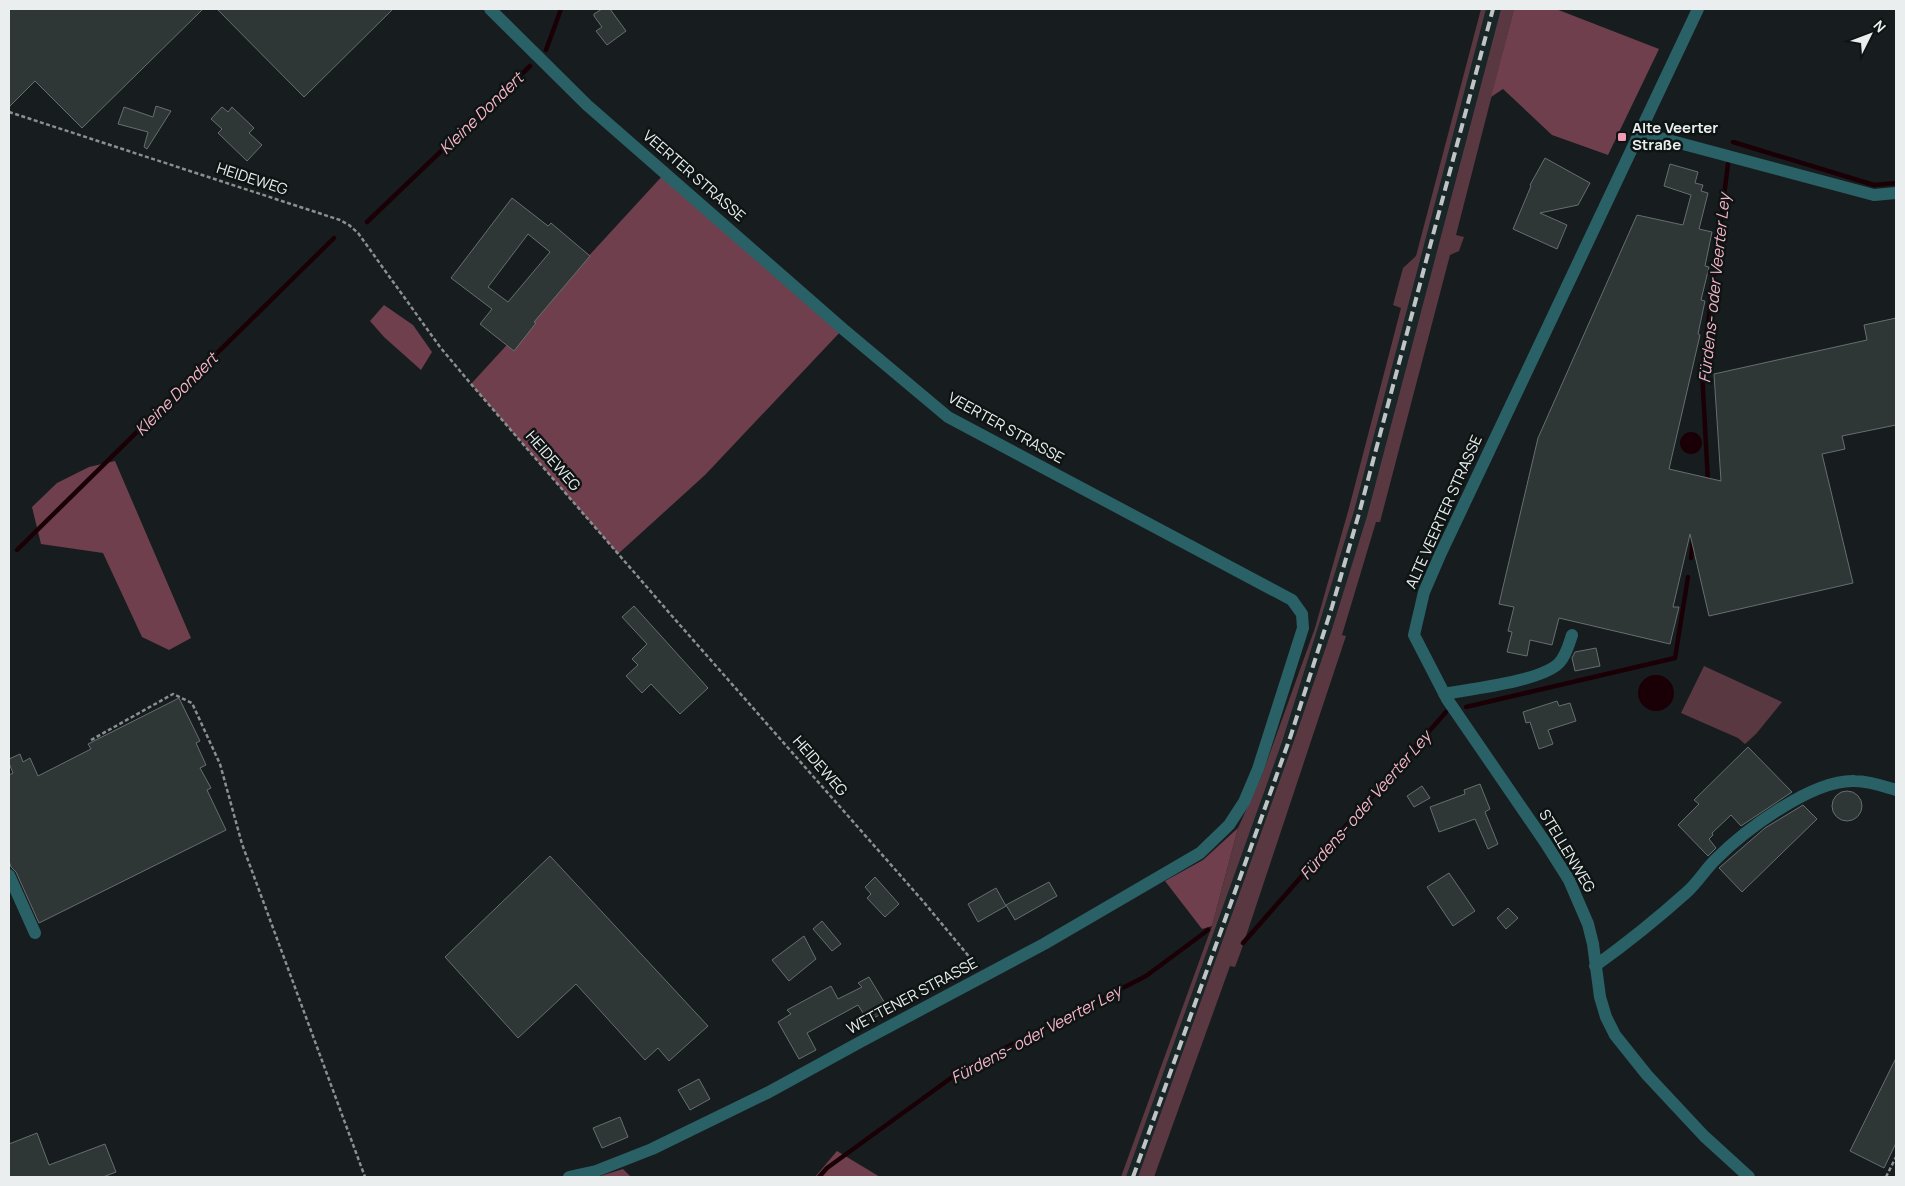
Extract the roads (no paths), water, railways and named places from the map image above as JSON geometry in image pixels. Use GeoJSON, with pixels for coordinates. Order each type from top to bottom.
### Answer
{"type":"FeatureCollection","features":[{"type":"Feature","properties":{"kind":"street","name":"VEERTER STRASSE"},"geometry":{"type":"LineString","coordinates":[[490,9],[594,111],[948,418],[1292,600],[1302,614],[1302,628],[1258,769],[1244,802]]}},
{"type":"Feature","properties":{"kind":"street","name":"ALTE VEERTER STRASSE"},"geometry":{"type":"LineString","coordinates":[[1414,635],[1424,592],[1440,555],[1638,132],[1698,9]]}},
{"type":"Feature","properties":{"kind":"street"},"geometry":{"type":"LineString","coordinates":[[1638,132],[1874,195],[1896,193]]}},
{"type":"Feature","properties":{"kind":"street","name":"STELLENWEG"},"geometry":{"type":"LineString","coordinates":[[1414,635],[1444,694],[1569,880],[1588,924],[1593,944],[1600,997],[1606,1017],[1615,1035],[1642,1068],[1698,1129],[1749,1177]]}},
{"type":"Feature","properties":{"kind":"street"},"geometry":{"type":"LineString","coordinates":[[1444,694],[1531,677],[1554,668],[1561,661],[1572,635]]}},
{"type":"Feature","properties":{"kind":"street"},"geometry":{"type":"LineString","coordinates":[[1595,966],[1620,948],[1688,891],[1721,855],[1756,824],[1819,789],[1844,781],[1868,782],[1896,790]]}},
{"type":"Feature","properties":{"kind":"street","name":"WETTENER STRASSE"},"geometry":{"type":"LineString","coordinates":[[569,1177],[596,1171],[669,1141],[769,1092],[1044,944],[1200,853],[1229,825],[1244,802]]}},
{"type":"Feature","properties":{"kind":"street"},"geometry":{"type":"LineString","coordinates":[[9,875],[34,933]]}},
{"type":"Feature","properties":{"kind":"waterway","name":"Kleine Dondert"},"geometry":{"type":"LineString","coordinates":[[546,50],[561,9]]}},
{"type":"Feature","properties":{"kind":"waterway","name":"Kleine Dondert"},"geometry":{"type":"LineString","coordinates":[[367,222],[530,66]]}},
{"type":"Feature","properties":{"kind":"waterway","name":"Fürdens- oder Veerter Ley"},"geometry":{"type":"LineString","coordinates":[[1733,142],[1874,185],[1896,183]]}},
{"type":"Feature","properties":{"kind":"waterway","name":"Fürdens- oder Veerter Ley"},"geometry":{"type":"LineString","coordinates":[[1708,482],[1702,371],[1728,164]]}},
{"type":"Feature","properties":{"kind":"waterway","name":"Kleine Dondert"},"geometry":{"type":"LineString","coordinates":[[17,550],[334,238]]}},
{"type":"Feature","properties":{"kind":"waterway","name":"Fürdens- oder Veerter Ley"},"geometry":{"type":"LineString","coordinates":[[1691,558],[1693,539]]}},
{"type":"Feature","properties":{"kind":"waterway","name":"Fürdens- oder Veerter Ley"},"geometry":{"type":"LineString","coordinates":[[1466,707],[1675,658],[1688,577]]}},
{"type":"Feature","properties":{"kind":"waterway","name":"Fürdens- oder Veerter Ley"},"geometry":{"type":"LineString","coordinates":[[1243,943],[1446,712]]}},
{"type":"Feature","properties":{"kind":"waterway","name":"Fürdens- oder Veerter Ley"},"geometry":{"type":"LineString","coordinates":[[819,1177],[827,1168],[962,1070],[1146,976],[1208,930]]}},
{"type":"Feature","properties":{"kind":"railway"},"geometry":{"type":"LineString","coordinates":[[1133,1177],[1291,735],[1332,607],[1360,510],[1493,9]]}},
{"type":"Feature","properties":{"kind":"place","name":"Alte Veerter Straße"},"geometry":{"type":"Point","coordinates":[1622,137]}}]}
